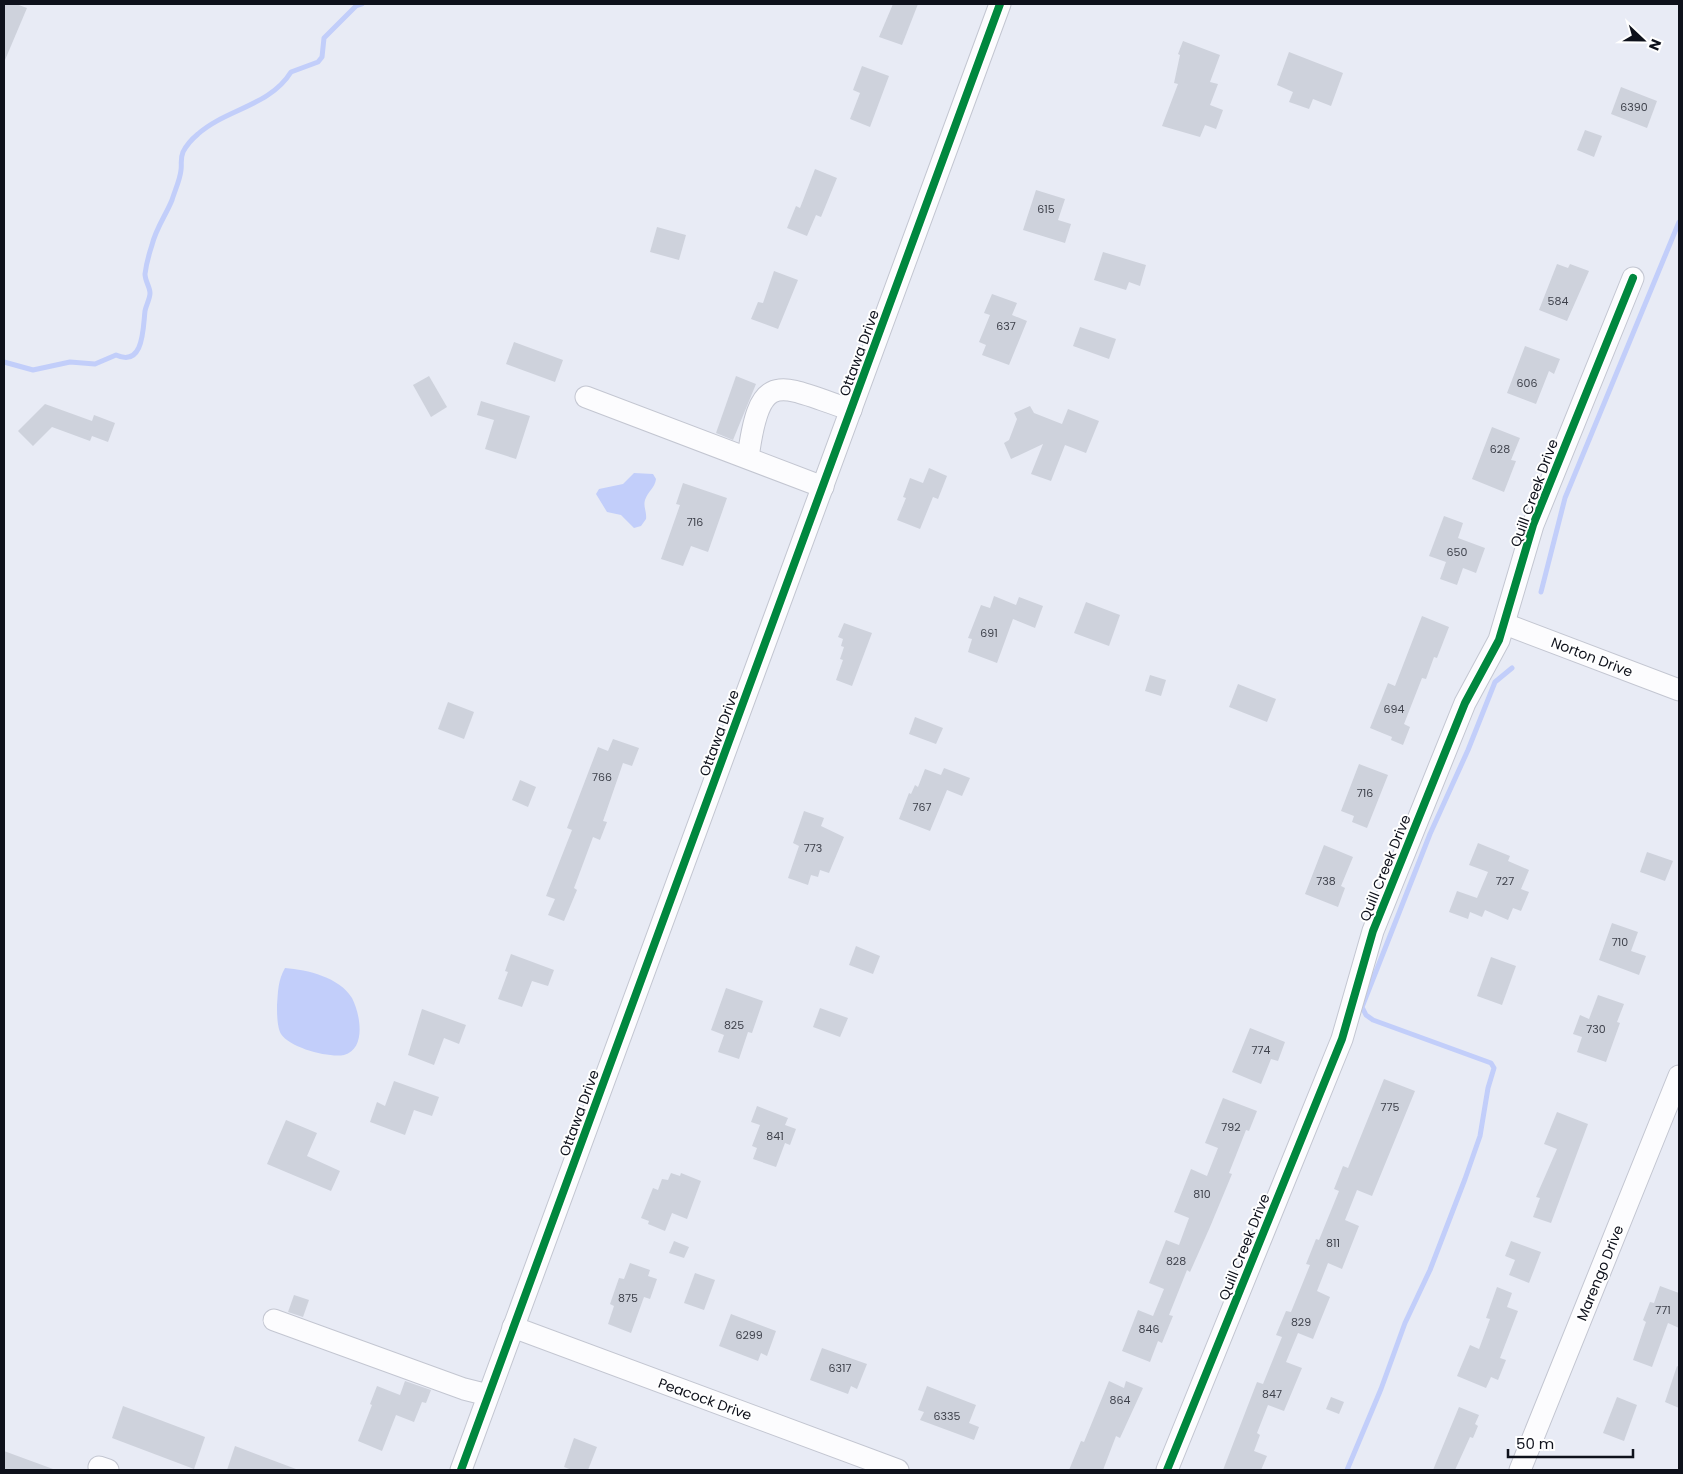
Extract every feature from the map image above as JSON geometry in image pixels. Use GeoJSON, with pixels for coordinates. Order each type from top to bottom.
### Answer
{"type":"FeatureCollection","features":[{"type":"Feature","properties":{"kind":"street","name":"Ottawa Drive"},"geometry":{"type":"LineString","coordinates":[[461,1470],[1000,4]]}},
{"type":"Feature","properties":{"kind":"street","name":"Quill Creek Drive"},"geometry":{"type":"LineString","coordinates":[[1167,1470],[1342,1038],[1373,931],[1465,703],[1499,640],[1532,526],[1633,278]]}},
{"type":"Feature","properties":{"kind":"street"},"geometry":{"type":"LineString","coordinates":[[748,458],[752,427],[760,405],[765,397],[776,390],[790,389],[851,410]]}},
{"type":"Feature","properties":{"kind":"street"},"geometry":{"type":"LineString","coordinates":[[586,397],[823,487]]}},
{"type":"Feature","properties":{"kind":"street","name":"Norton Drive"},"geometry":{"type":"LineString","coordinates":[[1505,624],[1679,690]]}},
{"type":"Feature","properties":{"kind":"street","name":"Marengo Drive"},"geometry":{"type":"LineString","coordinates":[[1520,1470],[1679,1076]]}},
{"type":"Feature","properties":{"kind":"street"},"geometry":{"type":"LineString","coordinates":[[274,1320],[464,1389],[488,1395]]}},
{"type":"Feature","properties":{"kind":"street","name":"Peacock Drive"},"geometry":{"type":"LineString","coordinates":[[513,1327],[898,1470]]}},
{"type":"Feature","properties":{"kind":"water"},"geometry":{"type":"Polygon","coordinates":[[[634,473],[653,474],[656,479],[645,500],[646,519],[641,526],[634,528],[621,515],[607,512],[596,494],[599,489],[623,484],[634,473]]]}},
{"type":"Feature","properties":{"kind":"water"},"geometry":{"type":"Polygon","coordinates":[[[285,968],[313,973],[331,980],[352,998],[360,1030],[356,1046],[351,1051],[337,1056],[310,1051],[293,1044],[281,1034],[278,1024],[277,1005],[278,990],[285,968]]]}},
{"type":"Feature","properties":{"kind":"building"},"geometry":{"type":"Polygon","coordinates":[[[4,4],[16,4],[27,8],[5,60],[4,4]]]}},
{"type":"Feature","properties":{"kind":"building"},"geometry":{"type":"Polygon","coordinates":[[[893,4],[918,4],[902,45],[879,37],[893,4]]]}},
{"type":"Feature","properties":{"kind":"building"},"geometry":{"type":"Polygon","coordinates":[[[1183,41],[1220,55],[1210,82],[1218,84],[1210,105],[1223,110],[1216,129],[1205,125],[1200,137],[1162,126],[1178,84],[1174,83],[1180,55],[1178,54],[1183,41]]]}},
{"type":"Feature","properties":{"kind":"building"},"geometry":{"type":"Polygon","coordinates":[[[1289,52],[1343,73],[1331,106],[1313,99],[1309,109],[1289,102],[1293,92],[1277,85],[1289,52]]]}},
{"type":"Feature","properties":{"kind":"building"},"geometry":{"type":"Polygon","coordinates":[[[862,66],[889,76],[870,127],[850,119],[860,93],[853,90],[862,66]]]}},
{"type":"Feature","properties":{"kind":"building"},"geometry":{"type":"Polygon","coordinates":[[[1621,87],[1657,101],[1647,128],[1611,114],[1621,87]]]}},
{"type":"Feature","properties":{"kind":"building"},"geometry":{"type":"Polygon","coordinates":[[[1585,130],[1602,136],[1594,157],[1577,150],[1585,130]]]}},
{"type":"Feature","properties":{"kind":"building"},"geometry":{"type":"Polygon","coordinates":[[[815,169],[837,178],[821,217],[816,215],[807,236],[787,228],[796,206],[800,208],[815,169]]]}},
{"type":"Feature","properties":{"kind":"building"},"geometry":{"type":"Polygon","coordinates":[[[1036,190],[1065,199],[1058,220],[1071,224],[1065,243],[1023,230],[1036,190]]]}},
{"type":"Feature","properties":{"kind":"building"},"geometry":{"type":"Polygon","coordinates":[[[657,227],[686,235],[679,260],[650,252],[657,227]]]}},
{"type":"Feature","properties":{"kind":"building"},"geometry":{"type":"Polygon","coordinates":[[[1103,252],[1146,265],[1140,286],[1129,282],[1126,290],[1094,280],[1103,252]]]}},
{"type":"Feature","properties":{"kind":"building"},"geometry":{"type":"Polygon","coordinates":[[[1557,264],[1568,268],[1570,264],[1589,271],[1567,321],[1539,310],[1557,264]]]}},
{"type":"Feature","properties":{"kind":"building"},"geometry":{"type":"Polygon","coordinates":[[[774,271],[798,280],[778,329],[751,319],[758,302],[763,303],[774,271]]]}},
{"type":"Feature","properties":{"kind":"building"},"geometry":{"type":"Polygon","coordinates":[[[992,294],[1017,303],[1012,315],[1027,321],[1009,365],[982,355],[986,345],[979,342],[990,315],[984,313],[992,294]]]}},
{"type":"Feature","properties":{"kind":"building"},"geometry":{"type":"Polygon","coordinates":[[[1080,327],[1116,339],[1109,359],[1073,346],[1080,327]]]}},
{"type":"Feature","properties":{"kind":"building"},"geometry":{"type":"Polygon","coordinates":[[[514,342],[563,360],[555,382],[506,364],[514,342]]]}},
{"type":"Feature","properties":{"kind":"building"},"geometry":{"type":"Polygon","coordinates":[[[1525,346],[1560,359],[1554,374],[1549,371],[1536,404],[1507,393],[1525,346]]]}},
{"type":"Feature","properties":{"kind":"building"},"geometry":{"type":"Polygon","coordinates":[[[429,376],[447,407],[431,417],[413,385],[429,376]]]}},
{"type":"Feature","properties":{"kind":"building"},"geometry":{"type":"Polygon","coordinates":[[[736,376],[756,384],[733,440],[716,433],[736,376]]]}},
{"type":"Feature","properties":{"kind":"building"},"geometry":{"type":"Polygon","coordinates":[[[481,401],[530,416],[516,459],[485,449],[494,420],[477,415],[481,401]]]}},
{"type":"Feature","properties":{"kind":"building"},"geometry":{"type":"Polygon","coordinates":[[[45,404],[92,421],[94,415],[115,423],[108,442],[92,436],[90,441],[52,427],[33,446],[18,431],[45,404]]]}},
{"type":"Feature","properties":{"kind":"building"},"geometry":{"type":"Polygon","coordinates":[[[1030,406],[1034,413],[1062,424],[1068,409],[1099,421],[1086,453],[1065,445],[1051,481],[1031,474],[1043,444],[1011,459],[1004,443],[1009,440],[1017,419],[1014,413],[1030,406]]]}},
{"type":"Feature","properties":{"kind":"building"},"geometry":{"type":"Polygon","coordinates":[[[1492,427],[1520,438],[1511,460],[1516,461],[1504,492],[1472,479],[1492,427]]]}},
{"type":"Feature","properties":{"kind":"building"},"geometry":{"type":"Polygon","coordinates":[[[929,468],[947,476],[938,499],[933,497],[920,529],[897,520],[906,498],[903,497],[910,478],[923,483],[929,468]]]}},
{"type":"Feature","properties":{"kind":"building"},"geometry":{"type":"Polygon","coordinates":[[[683,483],[727,498],[708,552],[691,546],[683,566],[661,559],[680,505],[676,504],[683,483]]]}},
{"type":"Feature","properties":{"kind":"building"},"geometry":{"type":"Polygon","coordinates":[[[1444,516],[1463,523],[1458,538],[1485,548],[1476,573],[1463,568],[1457,585],[1440,579],[1446,562],[1429,556],[1444,516]]]}},
{"type":"Feature","properties":{"kind":"building"},"geometry":{"type":"Polygon","coordinates":[[[994,596],[1016,605],[1019,597],[1043,606],[1035,628],[1013,619],[997,663],[968,652],[972,639],[968,638],[981,605],[990,608],[994,596]]]}},
{"type":"Feature","properties":{"kind":"building"},"geometry":{"type":"Polygon","coordinates":[[[1086,602],[1120,615],[1109,646],[1074,633],[1086,602]]]}},
{"type":"Feature","properties":{"kind":"building"},"geometry":{"type":"Polygon","coordinates":[[[1422,616],[1449,627],[1437,658],[1434,657],[1426,679],[1422,678],[1404,724],[1410,727],[1403,745],[1391,740],[1392,737],[1370,728],[1388,683],[1395,686],[1422,616]]]}},
{"type":"Feature","properties":{"kind":"building"},"geometry":{"type":"Polygon","coordinates":[[[844,623],[872,633],[852,686],[836,680],[843,660],[840,659],[844,647],[841,646],[843,639],[838,637],[844,623]]]}},
{"type":"Feature","properties":{"kind":"building"},"geometry":{"type":"Polygon","coordinates":[[[1150,675],[1166,680],[1161,696],[1145,691],[1150,675]]]}},
{"type":"Feature","properties":{"kind":"building"},"geometry":{"type":"Polygon","coordinates":[[[1238,684],[1276,699],[1267,722],[1229,707],[1238,684]]]}},
{"type":"Feature","properties":{"kind":"building"},"geometry":{"type":"Polygon","coordinates":[[[448,702],[474,712],[464,739],[438,729],[448,702]]]}},
{"type":"Feature","properties":{"kind":"building"},"geometry":{"type":"Polygon","coordinates":[[[915,717],[943,728],[936,744],[909,734],[915,717]]]}},
{"type":"Feature","properties":{"kind":"building"},"geometry":{"type":"Polygon","coordinates":[[[613,739],[639,748],[632,766],[623,763],[603,821],[607,822],[600,840],[593,837],[574,888],[577,890],[564,921],[548,915],[555,899],[546,896],[572,830],[567,828],[598,747],[608,751],[613,739]]]}},
{"type":"Feature","properties":{"kind":"building"},"geometry":{"type":"Polygon","coordinates":[[[1359,764],[1388,775],[1367,828],[1352,822],[1354,816],[1341,811],[1359,764]]]}},
{"type":"Feature","properties":{"kind":"building"},"geometry":{"type":"Polygon","coordinates":[[[944,768],[970,778],[962,796],[947,790],[930,831],[899,819],[909,793],[911,794],[915,785],[918,787],[925,769],[941,775],[944,768]]]}},
{"type":"Feature","properties":{"kind":"building"},"geometry":{"type":"Polygon","coordinates":[[[520,780],[536,787],[528,807],[512,800],[520,780]]]}},
{"type":"Feature","properties":{"kind":"building"},"geometry":{"type":"Polygon","coordinates":[[[804,811],[824,818],[821,826],[844,837],[829,873],[820,870],[818,877],[811,875],[808,885],[788,878],[799,846],[793,843],[804,811]]]}},
{"type":"Feature","properties":{"kind":"building"},"geometry":{"type":"Polygon","coordinates":[[[1478,843],[1510,856],[1508,861],[1529,870],[1521,889],[1529,892],[1521,911],[1513,908],[1508,920],[1485,910],[1482,917],[1470,912],[1468,919],[1449,912],[1457,891],[1477,898],[1488,872],[1469,865],[1478,843]]]}},
{"type":"Feature","properties":{"kind":"building"},"geometry":{"type":"Polygon","coordinates":[[[1324,845],[1353,857],[1341,886],[1345,888],[1338,907],[1305,894],[1324,845]]]}},
{"type":"Feature","properties":{"kind":"building"},"geometry":{"type":"Polygon","coordinates":[[[1647,852],[1673,861],[1665,881],[1640,872],[1647,852]]]}},
{"type":"Feature","properties":{"kind":"building"},"geometry":{"type":"Polygon","coordinates":[[[1612,923],[1638,932],[1631,951],[1646,956],[1639,975],[1599,960],[1612,923]]]}},
{"type":"Feature","properties":{"kind":"building"},"geometry":{"type":"Polygon","coordinates":[[[856,946],[880,956],[873,974],[849,965],[856,946]]]}},
{"type":"Feature","properties":{"kind":"building"},"geometry":{"type":"Polygon","coordinates":[[[511,954],[554,970],[548,986],[532,981],[522,1007],[498,999],[508,972],[505,971],[511,954]]]}},
{"type":"Feature","properties":{"kind":"building"},"geometry":{"type":"Polygon","coordinates":[[[1491,957],[1516,966],[1502,1005],[1477,996],[1491,957]]]}},
{"type":"Feature","properties":{"kind":"building"},"geometry":{"type":"Polygon","coordinates":[[[726,988],[763,1001],[752,1033],[748,1032],[739,1059],[718,1052],[724,1035],[711,1030],[726,988]]]}},
{"type":"Feature","properties":{"kind":"building"},"geometry":{"type":"Polygon","coordinates":[[[1598,995],[1624,1004],[1617,1022],[1620,1023],[1606,1062],[1577,1052],[1582,1037],[1573,1034],[1580,1015],[1589,1019],[1598,995]]]}},
{"type":"Feature","properties":{"kind":"building"},"geometry":{"type":"Polygon","coordinates":[[[820,1008],[848,1018],[840,1037],[813,1027],[820,1008]]]}},
{"type":"Feature","properties":{"kind":"building"},"geometry":{"type":"Polygon","coordinates":[[[422,1009],[466,1025],[459,1044],[444,1038],[434,1065],[408,1055],[422,1009]]]}},
{"type":"Feature","properties":{"kind":"building"},"geometry":{"type":"Polygon","coordinates":[[[1250,1028],[1285,1042],[1278,1061],[1271,1059],[1261,1084],[1232,1072],[1250,1028]]]}},
{"type":"Feature","properties":{"kind":"building"},"geometry":{"type":"Polygon","coordinates":[[[1384,1079],[1415,1091],[1372,1196],[1357,1190],[1345,1220],[1359,1226],[1342,1269],[1328,1263],[1317,1291],[1330,1297],[1313,1339],[1298,1333],[1286,1362],[1302,1368],[1284,1411],[1268,1405],[1257,1433],[1260,1435],[1254,1451],[1267,1456],[1261,1470],[1223,1470],[1257,1382],[1263,1384],[1282,1337],[1276,1335],[1286,1311],[1291,1312],[1310,1265],[1306,1264],[1316,1239],[1319,1240],[1339,1191],[1334,1189],[1343,1166],[1348,1168],[1384,1079]]]}},
{"type":"Feature","properties":{"kind":"building"},"geometry":{"type":"Polygon","coordinates":[[[394,1081],[439,1097],[432,1116],[414,1110],[405,1135],[370,1122],[377,1102],[385,1106],[394,1081]]]}},
{"type":"Feature","properties":{"kind":"building"},"geometry":{"type":"Polygon","coordinates":[[[1223,1098],[1257,1111],[1249,1131],[1246,1130],[1229,1173],[1232,1174],[1210,1227],[1190,1272],[1187,1270],[1169,1315],[1173,1316],[1162,1343],[1158,1341],[1150,1362],[1122,1351],[1138,1310],[1153,1316],[1164,1289],[1149,1283],[1166,1240],[1179,1245],[1189,1218],[1174,1212],[1191,1169],[1207,1176],[1218,1148],[1205,1143],[1223,1098]]]}},
{"type":"Feature","properties":{"kind":"building"},"geometry":{"type":"Polygon","coordinates":[[[757,1106],[788,1118],[785,1125],[796,1129],[790,1145],[785,1143],[776,1167],[753,1159],[757,1148],[752,1146],[760,1125],[751,1122],[757,1106]]]}},
{"type":"Feature","properties":{"kind":"building"},"geometry":{"type":"Polygon","coordinates":[[[1557,1112],[1588,1124],[1551,1223],[1533,1217],[1540,1198],[1536,1197],[1557,1149],[1544,1144],[1557,1112]]]}},
{"type":"Feature","properties":{"kind":"building"},"geometry":{"type":"Polygon","coordinates":[[[286,1120],[317,1133],[307,1156],[340,1171],[331,1191],[267,1164],[286,1120]]]}},
{"type":"Feature","properties":{"kind":"building"},"geometry":{"type":"Polygon","coordinates":[[[671,1173],[680,1176],[681,1173],[701,1181],[687,1219],[672,1213],[665,1231],[648,1224],[649,1221],[641,1218],[653,1188],[658,1190],[662,1179],[668,1180],[671,1173]]]}},
{"type":"Feature","properties":{"kind":"building"},"geometry":{"type":"Polygon","coordinates":[[[674,1241],[689,1247],[684,1258],[669,1253],[674,1241]]]}},
{"type":"Feature","properties":{"kind":"building"},"geometry":{"type":"Polygon","coordinates":[[[1511,1241],[1541,1252],[1529,1283],[1509,1275],[1515,1260],[1505,1256],[1511,1241]]]}},
{"type":"Feature","properties":{"kind":"building"},"geometry":{"type":"Polygon","coordinates":[[[630,1263],[650,1270],[648,1276],[657,1279],[650,1299],[644,1297],[631,1333],[608,1324],[614,1306],[610,1304],[619,1278],[624,1279],[630,1263]]]}},
{"type":"Feature","properties":{"kind":"building"},"geometry":{"type":"Polygon","coordinates":[[[695,1273],[715,1280],[704,1310],[684,1303],[695,1273]]]}},
{"type":"Feature","properties":{"kind":"building"},"geometry":{"type":"Polygon","coordinates":[[[1660,1286],[1679,1293],[1679,1328],[1668,1323],[1652,1367],[1633,1360],[1646,1322],[1643,1320],[1650,1302],[1654,1303],[1660,1286]]]}},
{"type":"Feature","properties":{"kind":"building"},"geometry":{"type":"Polygon","coordinates":[[[1497,1287],[1512,1293],[1507,1307],[1518,1311],[1500,1358],[1506,1360],[1498,1380],[1491,1377],[1486,1388],[1457,1376],[1470,1345],[1479,1349],[1490,1319],[1486,1318],[1497,1287]]]}},
{"type":"Feature","properties":{"kind":"building"},"geometry":{"type":"Polygon","coordinates":[[[294,1295],[309,1300],[303,1317],[288,1312],[294,1295]]]}},
{"type":"Feature","properties":{"kind":"building"},"geometry":{"type":"Polygon","coordinates":[[[731,1314],[776,1331],[767,1356],[761,1353],[758,1361],[719,1346],[731,1314]]]}},
{"type":"Feature","properties":{"kind":"building"},"geometry":{"type":"Polygon","coordinates":[[[822,1348],[867,1364],[857,1389],[851,1386],[848,1394],[810,1380],[822,1348]]]}},
{"type":"Feature","properties":{"kind":"building"},"geometry":{"type":"Polygon","coordinates":[[[1677,1366],[1679,1367],[1679,1408],[1665,1402],[1677,1366]]]}},
{"type":"Feature","properties":{"kind":"building"},"geometry":{"type":"Polygon","coordinates":[[[405,1381],[431,1390],[426,1403],[422,1402],[414,1422],[396,1415],[382,1451],[358,1441],[377,1386],[400,1395],[405,1381]]]}},
{"type":"Feature","properties":{"kind":"building"},"geometry":{"type":"Polygon","coordinates":[[[1109,1381],[1124,1388],[1126,1381],[1143,1388],[1120,1438],[1116,1436],[1103,1470],[1069,1470],[1081,1441],[1084,1442],[1109,1381]]]}},
{"type":"Feature","properties":{"kind":"building"},"geometry":{"type":"Polygon","coordinates":[[[927,1386],[976,1405],[969,1423],[979,1427],[974,1440],[920,1420],[924,1412],[918,1410],[927,1386]]]}},
{"type":"Feature","properties":{"kind":"building"},"geometry":{"type":"Polygon","coordinates":[[[1331,1397],[1344,1402],[1339,1414],[1326,1409],[1331,1397]]]}},
{"type":"Feature","properties":{"kind":"building"},"geometry":{"type":"Polygon","coordinates":[[[1617,1397],[1637,1405],[1624,1441],[1603,1433],[1617,1397]]]}},
{"type":"Feature","properties":{"kind":"building"},"geometry":{"type":"Polygon","coordinates":[[[123,1406],[205,1437],[194,1469],[112,1438],[123,1406]]]}},
{"type":"Feature","properties":{"kind":"building"},"geometry":{"type":"Polygon","coordinates":[[[1459,1407],[1479,1415],[1475,1424],[1478,1426],[1473,1438],[1470,1437],[1455,1470],[1433,1470],[1459,1407]]]}},
{"type":"Feature","properties":{"kind":"building"},"geometry":{"type":"Polygon","coordinates":[[[574,1438],[597,1447],[588,1470],[572,1470],[564,1467],[574,1438]]]}},
{"type":"Feature","properties":{"kind":"building"},"geometry":{"type":"Polygon","coordinates":[[[235,1446],[296,1469],[296,1470],[227,1470],[235,1446]]]}},
{"type":"Feature","properties":{"kind":"building"},"geometry":{"type":"Polygon","coordinates":[[[4,1451],[53,1469],[4,1470],[4,1451]]]}},
{"type":"Feature","properties":{"kind":"waterway"},"geometry":{"type":"LineString","coordinates":[[4,362],[33,370],[70,362],[95,364],[116,355],[132,356],[140,344],[145,311],[150,295],[145,274],[148,260],[156,233],[170,206],[180,174],[182,155],[186,147],[209,126],[272,93],[291,72],[318,62],[322,57],[324,38],[356,6],[362,4]]}},
{"type":"Feature","properties":{"kind":"waterway"},"geometry":{"type":"LineString","coordinates":[[1541,592],[1565,498],[1679,222]]}},
{"type":"Feature","properties":{"kind":"waterway"},"geometry":{"type":"LineString","coordinates":[[1347,1470],[1381,1389],[1405,1323],[1430,1270],[1465,1179],[1480,1136],[1488,1088],[1494,1068],[1491,1063],[1373,1020],[1366,1015],[1362,1007],[1430,834],[1468,750],[1495,682],[1512,668]]}},
{"type":"Feature","properties":{"kind":"cycle path"},"geometry":{"type":"LineString","coordinates":[[461,1470],[1000,4]]}},
{"type":"Feature","properties":{"kind":"cycle path"},"geometry":{"type":"LineString","coordinates":[[1167,1470],[1342,1039],[1373,931],[1465,703],[1499,640],[1533,525],[1633,278]]}}]}
